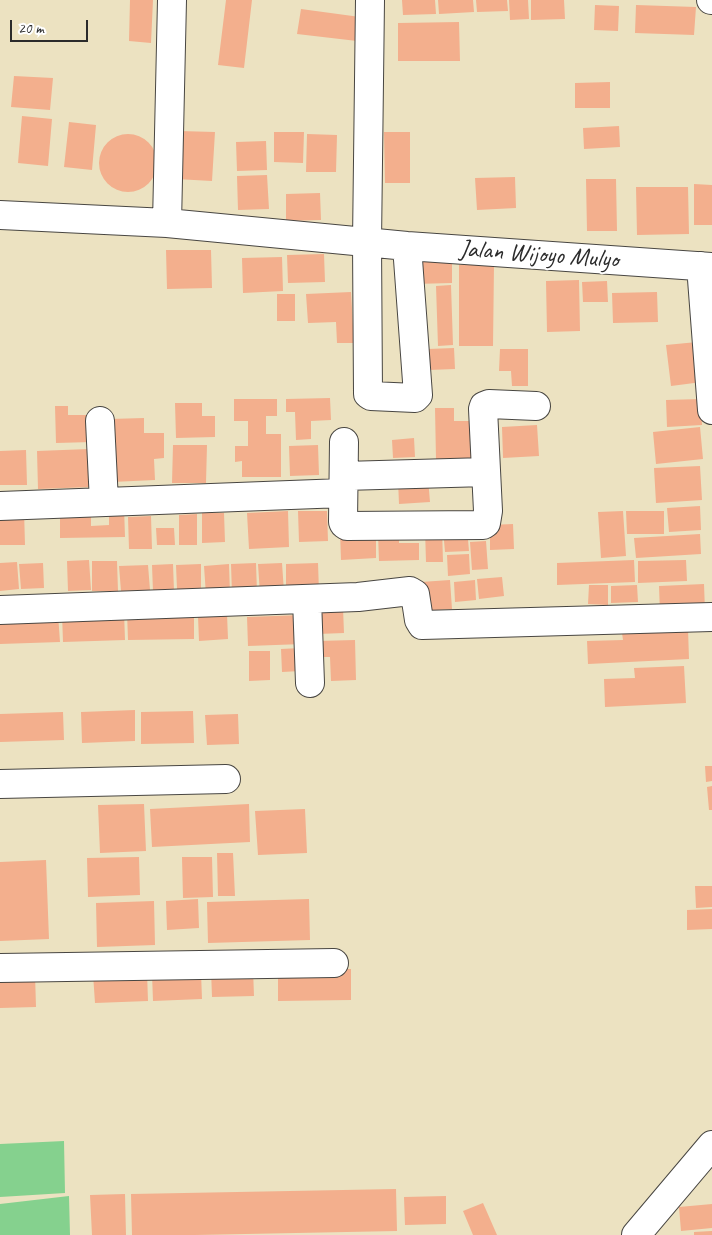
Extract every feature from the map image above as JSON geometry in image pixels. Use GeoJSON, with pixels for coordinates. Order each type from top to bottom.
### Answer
{"type":"FeatureCollection","features":[{"type":"Feature","properties":{"kind":"street"},"geometry":{"type":"LineString","coordinates":[[167,224],[172,0]]}},
{"type":"Feature","properties":{"kind":"street"},"geometry":{"type":"LineString","coordinates":[[370,0],[367,242],[368,394],[374,397],[416,398],[418,395],[407,246]]}},
{"type":"Feature","properties":{"kind":"street","name":"Jalan Wijoyo Mulyo"},"geometry":{"type":"LineString","coordinates":[[0,215],[167,224],[407,246],[706,267]]}},
{"type":"Feature","properties":{"kind":"street"},"geometry":{"type":"LineString","coordinates":[[706,267],[712,410]]}},
{"type":"Feature","properties":{"kind":"street"},"geometry":{"type":"LineString","coordinates":[[344,442],[343,522],[347,526],[483,525],[487,520],[488,512],[484,406],[489,404],[536,406]]}},
{"type":"Feature","properties":{"kind":"street"},"geometry":{"type":"LineString","coordinates":[[100,421],[104,502]]}},
{"type":"Feature","properties":{"kind":"street"},"geometry":{"type":"LineString","coordinates":[[0,506],[104,502],[486,472]]}},
{"type":"Feature","properties":{"kind":"street"},"geometry":{"type":"LineString","coordinates":[[0,610],[358,597],[410,590],[414,594],[418,620],[422,625],[712,617]]}},
{"type":"Feature","properties":{"kind":"street"},"geometry":{"type":"LineString","coordinates":[[307,599],[310,683]]}},
{"type":"Feature","properties":{"kind":"street"},"geometry":{"type":"LineString","coordinates":[[0,784],[226,779]]}},
{"type":"Feature","properties":{"kind":"street"},"geometry":{"type":"LineString","coordinates":[[0,968],[334,963]]}},
{"type":"Feature","properties":{"kind":"street"},"geometry":{"type":"LineString","coordinates":[[636,1235],[712,1145]]}},
{"type":"Feature","properties":{"kind":"green space"},"geometry":{"type":"Polygon","coordinates":[[[64,1141],[65,1193],[0,1197],[0,1144],[64,1141]]]}},
{"type":"Feature","properties":{"kind":"green space"},"geometry":{"type":"Polygon","coordinates":[[[69,1196],[70,1235],[0,1235],[0,1204],[69,1196]]]}},
{"type":"Feature","properties":{"kind":"building"},"geometry":{"type":"Polygon","coordinates":[[[130,0],[153,0],[151,43],[129,41],[130,0]]]}},
{"type":"Feature","properties":{"kind":"building"},"geometry":{"type":"Polygon","coordinates":[[[226,0],[252,0],[244,68],[218,65],[226,0]]]}},
{"type":"Feature","properties":{"kind":"building"},"geometry":{"type":"Polygon","coordinates":[[[402,0],[435,0],[436,14],[403,15],[402,0]]]}},
{"type":"Feature","properties":{"kind":"building"},"geometry":{"type":"Polygon","coordinates":[[[438,0],[473,0],[474,12],[439,14],[438,0]]]}},
{"type":"Feature","properties":{"kind":"building"},"geometry":{"type":"Polygon","coordinates":[[[476,0],[507,0],[508,11],[477,12],[476,0]]]}},
{"type":"Feature","properties":{"kind":"building"},"geometry":{"type":"Polygon","coordinates":[[[509,0],[528,0],[529,19],[510,20],[509,0]]]}},
{"type":"Feature","properties":{"kind":"building"},"geometry":{"type":"Polygon","coordinates":[[[531,0],[564,0],[565,19],[531,20],[531,0]]]}},
{"type":"Feature","properties":{"kind":"building"},"geometry":{"type":"Polygon","coordinates":[[[595,5],[619,6],[618,31],[594,30],[595,5]]]}},
{"type":"Feature","properties":{"kind":"building"},"geometry":{"type":"Polygon","coordinates":[[[636,5],[696,7],[694,35],[635,33],[636,5]]]}},
{"type":"Feature","properties":{"kind":"building"},"geometry":{"type":"Polygon","coordinates":[[[301,9],[360,17],[357,41],[297,34],[301,9]]]}},
{"type":"Feature","properties":{"kind":"building"},"geometry":{"type":"Polygon","coordinates":[[[459,22],[460,61],[398,61],[398,23],[459,22]]]}},
{"type":"Feature","properties":{"kind":"building"},"geometry":{"type":"Polygon","coordinates":[[[14,76],[53,78],[50,110],[11,107],[14,76]]]}},
{"type":"Feature","properties":{"kind":"building"},"geometry":{"type":"Polygon","coordinates":[[[610,82],[610,108],[575,108],[575,83],[610,82]]]}},
{"type":"Feature","properties":{"kind":"building"},"geometry":{"type":"Polygon","coordinates":[[[22,116],[52,119],[48,166],[18,163],[22,116]]]}},
{"type":"Feature","properties":{"kind":"building"},"geometry":{"type":"Polygon","coordinates":[[[69,122],[96,125],[92,170],[64,167],[69,122]]]}},
{"type":"Feature","properties":{"kind":"building"},"geometry":{"type":"Polygon","coordinates":[[[619,126],[620,147],[584,149],[583,128],[619,126]]]}},
{"type":"Feature","properties":{"kind":"building"},"geometry":{"type":"Polygon","coordinates":[[[179,131],[215,132],[212,181],[176,179],[179,131]]]}},
{"type":"Feature","properties":{"kind":"building"},"geometry":{"type":"Polygon","coordinates":[[[274,132],[304,132],[303,163],[274,162],[274,132]]]}},
{"type":"Feature","properties":{"kind":"building"},"geometry":{"type":"Polygon","coordinates":[[[384,132],[410,132],[410,183],[385,183],[384,132]]]}},
{"type":"Feature","properties":{"kind":"building"},"geometry":{"type":"Polygon","coordinates":[[[128,134],[139,136],[152,147],[157,163],[155,174],[144,187],[128,192],[117,190],[104,179],[99,163],[101,152],[112,139],[128,134]]]}},
{"type":"Feature","properties":{"kind":"building"},"geometry":{"type":"Polygon","coordinates":[[[307,134],[337,135],[336,172],[306,172],[307,134]]]}},
{"type":"Feature","properties":{"kind":"building"},"geometry":{"type":"Polygon","coordinates":[[[266,141],[267,170],[237,171],[236,142],[266,141]]]}},
{"type":"Feature","properties":{"kind":"building"},"geometry":{"type":"Polygon","coordinates":[[[267,175],[269,209],[238,210],[237,176],[267,175]]]}},
{"type":"Feature","properties":{"kind":"building"},"geometry":{"type":"Polygon","coordinates":[[[515,177],[516,208],[477,210],[475,178],[515,177]]]}},
{"type":"Feature","properties":{"kind":"building"},"geometry":{"type":"Polygon","coordinates":[[[586,179],[616,179],[617,231],[587,231],[586,179]]]}},
{"type":"Feature","properties":{"kind":"building"},"geometry":{"type":"Polygon","coordinates":[[[694,184],[712,185],[712,225],[694,225],[694,184]]]}},
{"type":"Feature","properties":{"kind":"building"},"geometry":{"type":"Polygon","coordinates":[[[636,187],[688,187],[689,234],[637,235],[636,187]]]}},
{"type":"Feature","properties":{"kind":"building"},"geometry":{"type":"Polygon","coordinates":[[[320,193],[321,220],[286,221],[286,194],[320,193]]]}},
{"type":"Feature","properties":{"kind":"building"},"geometry":{"type":"Polygon","coordinates":[[[166,250],[211,250],[212,288],[167,289],[166,250]]]}},
{"type":"Feature","properties":{"kind":"building"},"geometry":{"type":"Polygon","coordinates":[[[324,254],[325,282],[288,283],[287,255],[324,254]]]}},
{"type":"Feature","properties":{"kind":"building"},"geometry":{"type":"Polygon","coordinates":[[[282,257],[283,291],[243,293],[242,258],[282,257]]]}},
{"type":"Feature","properties":{"kind":"building"},"geometry":{"type":"Polygon","coordinates":[[[452,261],[452,283],[414,284],[414,262],[452,261]]]}},
{"type":"Feature","properties":{"kind":"building"},"geometry":{"type":"Polygon","coordinates":[[[459,265],[494,265],[493,346],[459,346],[459,265]]]}},
{"type":"Feature","properties":{"kind":"building"},"geometry":{"type":"Polygon","coordinates":[[[579,280],[580,331],[547,332],[546,281],[579,280]]]}},
{"type":"Feature","properties":{"kind":"building"},"geometry":{"type":"Polygon","coordinates":[[[607,281],[608,302],[583,302],[582,282],[607,281]]]}},
{"type":"Feature","properties":{"kind":"building"},"geometry":{"type":"Polygon","coordinates":[[[451,285],[453,345],[438,346],[436,286],[451,285]]]}},
{"type":"Feature","properties":{"kind":"building"},"geometry":{"type":"Polygon","coordinates":[[[351,292],[354,343],[337,343],[336,322],[308,323],[306,294],[351,292]]]}},
{"type":"Feature","properties":{"kind":"building"},"geometry":{"type":"Polygon","coordinates":[[[657,292],[658,322],[613,323],[612,293],[657,292]]]}},
{"type":"Feature","properties":{"kind":"building"},"geometry":{"type":"Polygon","coordinates":[[[277,294],[295,294],[295,321],[277,321],[277,294]]]}},
{"type":"Feature","properties":{"kind":"building"},"geometry":{"type":"Polygon","coordinates":[[[697,342],[702,382],[671,386],[666,345],[697,342]]]}},
{"type":"Feature","properties":{"kind":"building"},"geometry":{"type":"Polygon","coordinates":[[[454,348],[455,369],[429,370],[428,349],[454,348]]]}},
{"type":"Feature","properties":{"kind":"building"},"geometry":{"type":"Polygon","coordinates":[[[500,349],[528,349],[528,386],[512,386],[511,371],[499,371],[500,349]]]}},
{"type":"Feature","properties":{"kind":"building"},"geometry":{"type":"Polygon","coordinates":[[[330,398],[331,420],[311,421],[311,439],[296,440],[295,412],[286,412],[286,399],[330,398]]]}},
{"type":"Feature","properties":{"kind":"building"},"geometry":{"type":"Polygon","coordinates":[[[234,399],[277,399],[277,416],[266,416],[266,434],[281,434],[281,477],[242,477],[242,461],[235,462],[235,446],[248,446],[248,421],[234,421],[234,399]]]}},
{"type":"Feature","properties":{"kind":"building"},"geometry":{"type":"Polygon","coordinates":[[[701,399],[702,425],[667,427],[666,400],[701,399]]]}},
{"type":"Feature","properties":{"kind":"building"},"geometry":{"type":"Polygon","coordinates":[[[175,403],[202,403],[202,416],[215,416],[215,437],[176,438],[175,403]]]}},
{"type":"Feature","properties":{"kind":"building"},"geometry":{"type":"Polygon","coordinates":[[[55,406],[68,406],[68,415],[91,415],[92,442],[56,443],[55,406]]]}},
{"type":"Feature","properties":{"kind":"building"},"geometry":{"type":"Polygon","coordinates":[[[435,408],[454,408],[454,421],[473,421],[473,458],[436,459],[435,408]]]}},
{"type":"Feature","properties":{"kind":"building"},"geometry":{"type":"Polygon","coordinates":[[[144,418],[144,433],[164,433],[164,458],[154,459],[155,480],[112,482],[110,419],[144,418]]]}},
{"type":"Feature","properties":{"kind":"building"},"geometry":{"type":"Polygon","coordinates":[[[537,425],[539,456],[503,458],[502,427],[537,425]]]}},
{"type":"Feature","properties":{"kind":"building"},"geometry":{"type":"Polygon","coordinates":[[[700,427],[703,459],[656,464],[653,432],[700,427]]]}},
{"type":"Feature","properties":{"kind":"building"},"geometry":{"type":"Polygon","coordinates":[[[414,438],[415,457],[393,458],[392,440],[414,438]]]}},
{"type":"Feature","properties":{"kind":"building"},"geometry":{"type":"Polygon","coordinates":[[[173,445],[207,445],[206,483],[172,483],[173,445]]]}},
{"type":"Feature","properties":{"kind":"building"},"geometry":{"type":"Polygon","coordinates":[[[318,445],[319,475],[290,476],[289,446],[318,445]]]}},
{"type":"Feature","properties":{"kind":"building"},"geometry":{"type":"Polygon","coordinates":[[[89,449],[91,487],[38,489],[37,451],[89,449]]]}},
{"type":"Feature","properties":{"kind":"building"},"geometry":{"type":"Polygon","coordinates":[[[26,450],[27,485],[0,485],[0,451],[26,450]]]}},
{"type":"Feature","properties":{"kind":"building"},"geometry":{"type":"Polygon","coordinates":[[[700,466],[702,500],[656,503],[654,468],[700,466]]]}},
{"type":"Feature","properties":{"kind":"building"},"geometry":{"type":"Polygon","coordinates":[[[428,478],[430,502],[399,504],[398,480],[428,478]]]}},
{"type":"Feature","properties":{"kind":"building"},"geometry":{"type":"Polygon","coordinates":[[[700,506],[701,530],[669,532],[667,508],[700,506]]]}},
{"type":"Feature","properties":{"kind":"building"},"geometry":{"type":"Polygon","coordinates":[[[109,507],[124,507],[125,537],[60,538],[60,510],[91,510],[91,526],[109,525],[109,507]]]}},
{"type":"Feature","properties":{"kind":"building"},"geometry":{"type":"Polygon","coordinates":[[[24,510],[25,545],[0,545],[0,511],[24,510]]]}},
{"type":"Feature","properties":{"kind":"building"},"geometry":{"type":"Polygon","coordinates":[[[288,511],[289,547],[249,549],[247,513],[288,511]]]}},
{"type":"Feature","properties":{"kind":"building"},"geometry":{"type":"Polygon","coordinates":[[[298,511],[327,511],[328,541],[299,542],[298,511]]]}},
{"type":"Feature","properties":{"kind":"building"},"geometry":{"type":"Polygon","coordinates":[[[623,511],[626,556],[601,558],[598,512],[623,511]]]}},
{"type":"Feature","properties":{"kind":"building"},"geometry":{"type":"Polygon","coordinates":[[[626,511],[664,511],[664,534],[627,534],[626,511]]]}},
{"type":"Feature","properties":{"kind":"building"},"geometry":{"type":"Polygon","coordinates":[[[202,513],[224,513],[225,542],[202,543],[202,513]]]}},
{"type":"Feature","properties":{"kind":"building"},"geometry":{"type":"Polygon","coordinates":[[[197,514],[197,545],[179,545],[179,515],[197,514]]]}},
{"type":"Feature","properties":{"kind":"building"},"geometry":{"type":"Polygon","coordinates":[[[151,516],[152,549],[129,549],[128,517],[151,516]]]}},
{"type":"Feature","properties":{"kind":"building"},"geometry":{"type":"Polygon","coordinates":[[[513,524],[514,549],[490,550],[490,525],[513,524]]]}},
{"type":"Feature","properties":{"kind":"building"},"geometry":{"type":"Polygon","coordinates":[[[156,528],[174,528],[175,545],[157,545],[156,528]]]}},
{"type":"Feature","properties":{"kind":"building"},"geometry":{"type":"Polygon","coordinates":[[[442,528],[443,562],[426,562],[425,529],[442,528]]]}},
{"type":"Feature","properties":{"kind":"building"},"geometry":{"type":"Polygon","coordinates":[[[467,528],[469,551],[445,552],[443,529],[467,528]]]}},
{"type":"Feature","properties":{"kind":"building"},"geometry":{"type":"Polygon","coordinates":[[[376,530],[376,558],[341,560],[340,531],[376,530]]]}},
{"type":"Feature","properties":{"kind":"building"},"geometry":{"type":"Polygon","coordinates":[[[378,534],[399,534],[399,543],[419,543],[419,560],[379,561],[378,534]]]}},
{"type":"Feature","properties":{"kind":"building"},"geometry":{"type":"Polygon","coordinates":[[[700,534],[701,554],[636,558],[634,538],[700,534]]]}},
{"type":"Feature","properties":{"kind":"building"},"geometry":{"type":"Polygon","coordinates":[[[486,541],[488,569],[472,570],[470,542],[486,541]]]}},
{"type":"Feature","properties":{"kind":"building"},"geometry":{"type":"Polygon","coordinates":[[[469,554],[470,574],[448,576],[447,555],[469,554]]]}},
{"type":"Feature","properties":{"kind":"building"},"geometry":{"type":"Polygon","coordinates":[[[89,560],[91,590],[68,591],[67,561],[89,560]]]}},
{"type":"Feature","properties":{"kind":"building"},"geometry":{"type":"Polygon","coordinates":[[[634,560],[635,582],[557,585],[557,563],[634,560]]]}},
{"type":"Feature","properties":{"kind":"building"},"geometry":{"type":"Polygon","coordinates":[[[686,560],[687,581],[638,583],[638,561],[686,560]]]}},
{"type":"Feature","properties":{"kind":"building"},"geometry":{"type":"Polygon","coordinates":[[[92,561],[117,561],[118,591],[92,591],[92,561]]]}},
{"type":"Feature","properties":{"kind":"building"},"geometry":{"type":"Polygon","coordinates":[[[17,562],[19,589],[0,591],[0,563],[17,562]]]}},
{"type":"Feature","properties":{"kind":"building"},"geometry":{"type":"Polygon","coordinates":[[[43,563],[44,588],[21,589],[19,564],[43,563]]]}},
{"type":"Feature","properties":{"kind":"building"},"geometry":{"type":"Polygon","coordinates":[[[256,563],[257,593],[232,594],[231,564],[256,563]]]}},
{"type":"Feature","properties":{"kind":"building"},"geometry":{"type":"Polygon","coordinates":[[[282,563],[284,592],[260,594],[258,564],[282,563]]]}},
{"type":"Feature","properties":{"kind":"building"},"geometry":{"type":"Polygon","coordinates":[[[318,563],[319,592],[286,592],[286,564],[318,563]]]}},
{"type":"Feature","properties":{"kind":"building"},"geometry":{"type":"Polygon","coordinates":[[[173,564],[174,591],[153,592],[152,565],[173,564]]]}},
{"type":"Feature","properties":{"kind":"building"},"geometry":{"type":"Polygon","coordinates":[[[201,564],[201,589],[177,589],[176,565],[201,564]]]}},
{"type":"Feature","properties":{"kind":"building"},"geometry":{"type":"Polygon","coordinates":[[[229,564],[230,594],[206,595],[204,566],[229,564]]]}},
{"type":"Feature","properties":{"kind":"building"},"geometry":{"type":"Polygon","coordinates":[[[148,565],[150,590],[121,591],[119,566],[148,565]]]}},
{"type":"Feature","properties":{"kind":"building"},"geometry":{"type":"Polygon","coordinates":[[[502,577],[504,596],[479,599],[477,579],[502,577]]]}},
{"type":"Feature","properties":{"kind":"building"},"geometry":{"type":"Polygon","coordinates":[[[450,580],[452,609],[423,611],[421,582],[450,580]]]}},
{"type":"Feature","properties":{"kind":"building"},"geometry":{"type":"Polygon","coordinates":[[[475,580],[476,600],[455,602],[454,582],[475,580]]]}},
{"type":"Feature","properties":{"kind":"building"},"geometry":{"type":"Polygon","coordinates":[[[704,584],[705,611],[660,613],[659,586],[704,584]]]}},
{"type":"Feature","properties":{"kind":"building"},"geometry":{"type":"Polygon","coordinates":[[[589,585],[608,585],[608,605],[588,604],[589,585]]]}},
{"type":"Feature","properties":{"kind":"building"},"geometry":{"type":"Polygon","coordinates":[[[637,585],[638,602],[611,603],[611,586],[637,585]]]}},
{"type":"Feature","properties":{"kind":"building"},"geometry":{"type":"Polygon","coordinates":[[[343,608],[344,633],[318,634],[316,610],[343,608]]]}},
{"type":"Feature","properties":{"kind":"building"},"geometry":{"type":"Polygon","coordinates":[[[194,611],[194,639],[128,640],[127,612],[194,611]]]}},
{"type":"Feature","properties":{"kind":"building"},"geometry":{"type":"Polygon","coordinates":[[[124,612],[125,640],[63,642],[62,614],[124,612]]]}},
{"type":"Feature","properties":{"kind":"building"},"geometry":{"type":"Polygon","coordinates":[[[58,614],[60,642],[0,644],[0,616],[58,614]]]}},
{"type":"Feature","properties":{"kind":"building"},"geometry":{"type":"Polygon","coordinates":[[[227,614],[228,639],[199,641],[198,616],[227,614]]]}},
{"type":"Feature","properties":{"kind":"building"},"geometry":{"type":"Polygon","coordinates":[[[302,615],[303,644],[248,646],[247,617],[302,615]]]}},
{"type":"Feature","properties":{"kind":"building"},"geometry":{"type":"Polygon","coordinates":[[[688,629],[689,659],[588,664],[587,641],[623,640],[622,633],[688,629]]]}},
{"type":"Feature","properties":{"kind":"building"},"geometry":{"type":"Polygon","coordinates":[[[355,640],[356,680],[331,681],[330,657],[317,657],[317,641],[355,640]]]}},
{"type":"Feature","properties":{"kind":"building"},"geometry":{"type":"Polygon","coordinates":[[[300,648],[301,671],[282,672],[281,649],[300,648]]]}},
{"type":"Feature","properties":{"kind":"building"},"geometry":{"type":"Polygon","coordinates":[[[249,651],[270,651],[270,680],[249,681],[249,651]]]}},
{"type":"Feature","properties":{"kind":"building"},"geometry":{"type":"Polygon","coordinates":[[[684,666],[686,703],[605,707],[604,679],[635,678],[634,668],[684,666]]]}},
{"type":"Feature","properties":{"kind":"building"},"geometry":{"type":"Polygon","coordinates":[[[135,710],[135,741],[82,743],[81,712],[135,710]]]}},
{"type":"Feature","properties":{"kind":"building"},"geometry":{"type":"Polygon","coordinates":[[[193,711],[194,743],[141,744],[141,712],[193,711]]]}},
{"type":"Feature","properties":{"kind":"building"},"geometry":{"type":"Polygon","coordinates":[[[63,712],[64,740],[0,742],[0,714],[63,712]]]}},
{"type":"Feature","properties":{"kind":"building"},"geometry":{"type":"Polygon","coordinates":[[[238,714],[239,744],[207,745],[205,715],[238,714]]]}},
{"type":"Feature","properties":{"kind":"building"},"geometry":{"type":"Polygon","coordinates":[[[705,766],[712,766],[712,781],[706,782],[705,766]]]}},
{"type":"Feature","properties":{"kind":"building"},"geometry":{"type":"Polygon","coordinates":[[[712,786],[712,810],[709,810],[707,787],[712,786]]]}},
{"type":"Feature","properties":{"kind":"building"},"geometry":{"type":"Polygon","coordinates":[[[144,804],[146,851],[100,853],[98,805],[144,804]]]}},
{"type":"Feature","properties":{"kind":"building"},"geometry":{"type":"Polygon","coordinates":[[[249,804],[250,842],[152,847],[150,809],[249,804]]]}},
{"type":"Feature","properties":{"kind":"building"},"geometry":{"type":"Polygon","coordinates":[[[305,809],[307,853],[258,855],[255,811],[305,809]]]}},
{"type":"Feature","properties":{"kind":"building"},"geometry":{"type":"Polygon","coordinates":[[[217,853],[233,853],[235,896],[218,896],[217,853]]]}},
{"type":"Feature","properties":{"kind":"building"},"geometry":{"type":"Polygon","coordinates":[[[139,857],[140,895],[88,897],[87,858],[139,857]]]}},
{"type":"Feature","properties":{"kind":"building"},"geometry":{"type":"Polygon","coordinates":[[[182,857],[212,857],[213,897],[183,898],[182,857]]]}},
{"type":"Feature","properties":{"kind":"building"},"geometry":{"type":"Polygon","coordinates":[[[46,860],[49,939],[0,941],[0,862],[46,860]]]}},
{"type":"Feature","properties":{"kind":"building"},"geometry":{"type":"Polygon","coordinates":[[[695,886],[712,886],[712,907],[696,908],[695,886]]]}},
{"type":"Feature","properties":{"kind":"building"},"geometry":{"type":"Polygon","coordinates":[[[198,899],[199,928],[167,930],[166,901],[198,899]]]}},
{"type":"Feature","properties":{"kind":"building"},"geometry":{"type":"Polygon","coordinates":[[[309,899],[310,940],[208,943],[207,902],[309,899]]]}},
{"type":"Feature","properties":{"kind":"building"},"geometry":{"type":"Polygon","coordinates":[[[154,901],[155,945],[97,947],[96,903],[154,901]]]}},
{"type":"Feature","properties":{"kind":"building"},"geometry":{"type":"Polygon","coordinates":[[[712,909],[712,929],[687,930],[687,910],[712,909]]]}},
{"type":"Feature","properties":{"kind":"building"},"geometry":{"type":"Polygon","coordinates":[[[253,969],[254,996],[212,997],[211,970],[253,969]]]}},
{"type":"Feature","properties":{"kind":"building"},"geometry":{"type":"Polygon","coordinates":[[[351,969],[351,1000],[278,1001],[278,970],[351,969]]]}},
{"type":"Feature","properties":{"kind":"building"},"geometry":{"type":"Polygon","coordinates":[[[147,972],[148,1001],[95,1003],[93,974],[147,972]]]}},
{"type":"Feature","properties":{"kind":"building"},"geometry":{"type":"Polygon","coordinates":[[[201,972],[202,999],[153,1001],[152,974],[201,972]]]}},
{"type":"Feature","properties":{"kind":"building"},"geometry":{"type":"Polygon","coordinates":[[[0,974],[35,974],[36,1007],[0,1008],[0,974]]]}},
{"type":"Feature","properties":{"kind":"building"},"geometry":{"type":"Polygon","coordinates":[[[396,1189],[397,1231],[132,1235],[131,1194],[396,1189]]]}},
{"type":"Feature","properties":{"kind":"building"},"geometry":{"type":"Polygon","coordinates":[[[125,1194],[126,1235],[92,1235],[90,1195],[125,1194]]]}},
{"type":"Feature","properties":{"kind":"building"},"geometry":{"type":"Polygon","coordinates":[[[446,1196],[446,1224],[405,1225],[404,1197],[446,1196]]]}},
{"type":"Feature","properties":{"kind":"building"},"geometry":{"type":"Polygon","coordinates":[[[483,1203],[497,1235],[473,1235],[463,1211],[483,1203]]]}},
{"type":"Feature","properties":{"kind":"building"},"geometry":{"type":"Polygon","coordinates":[[[712,1204],[712,1228],[681,1231],[679,1207],[712,1204]]]}},
{"type":"Feature","properties":{"kind":"building"},"geometry":{"type":"Polygon","coordinates":[[[712,1231],[712,1235],[694,1235],[694,1232],[712,1231]]]}}]}
